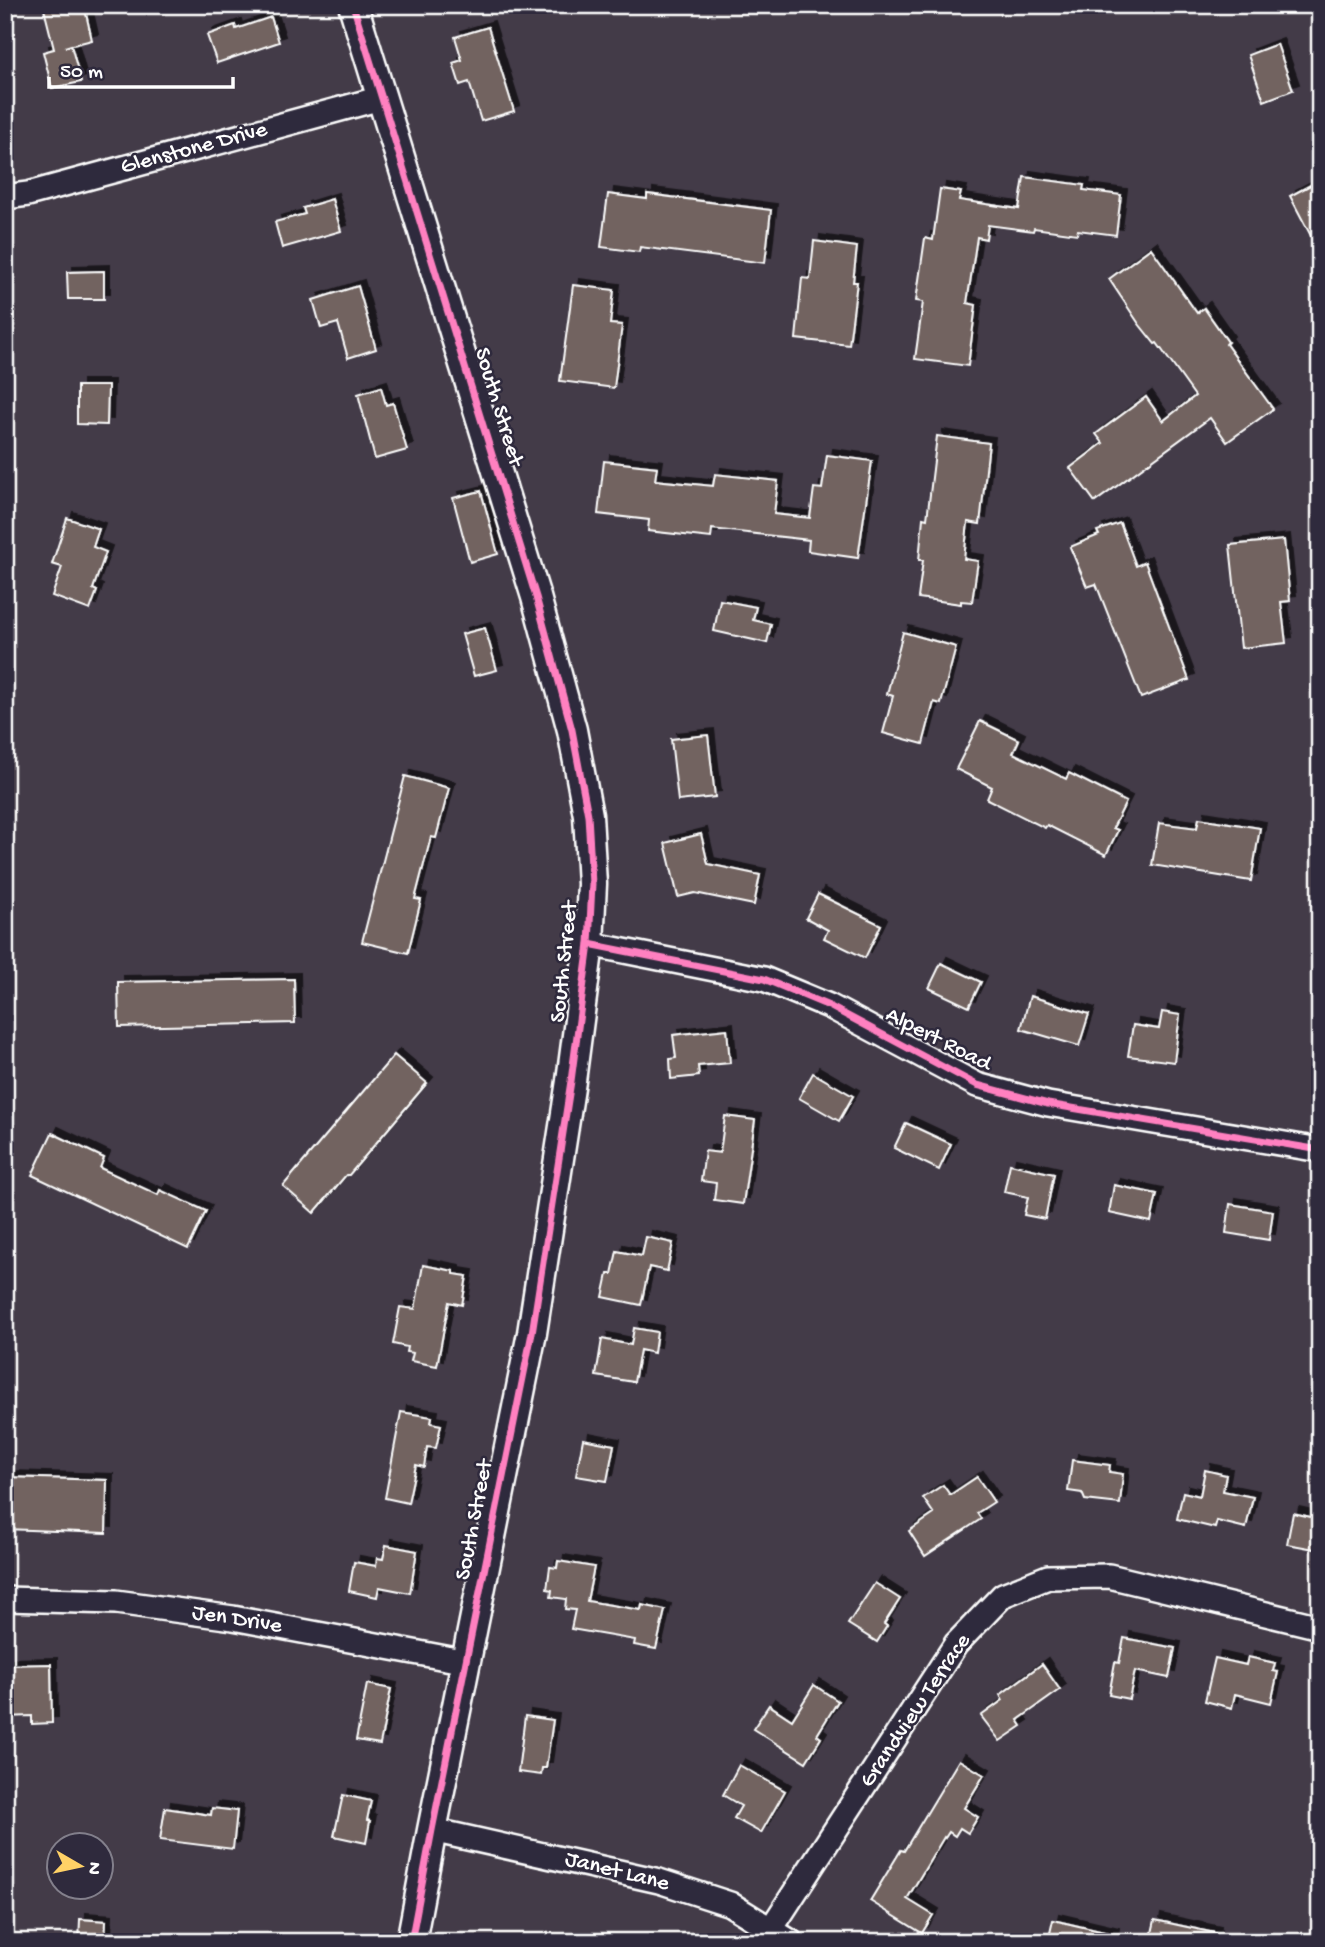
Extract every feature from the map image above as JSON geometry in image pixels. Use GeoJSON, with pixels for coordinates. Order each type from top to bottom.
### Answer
{"type":"FeatureCollection","features":[{"type":"Feature","properties":{"kind":"street","name":"South Street"},"geometry":{"type":"LineString","coordinates":[[353,5],[532,584],[572,730],[588,816],[592,884],[589,944],[569,1094],[532,1333],[411,1942]]}},
{"type":"Feature","properties":{"kind":"street","name":"Glenstone Drive"},"geometry":{"type":"LineString","coordinates":[[5,197],[28,194],[381,98]]}},
{"type":"Feature","properties":{"kind":"street","name":"Alpert Road"},"geometry":{"type":"LineString","coordinates":[[589,944],[764,979],[829,1006],[977,1085],[1048,1104],[1320,1150]]}},
{"type":"Feature","properties":{"kind":"street","name":"Grandview Terrace"},"geometry":{"type":"LineString","coordinates":[[771,1929],[956,1644],[1003,1595],[1048,1577],[1109,1576],[1320,1627]]}},
{"type":"Feature","properties":{"kind":"street","name":"Jen Drive"},"geometry":{"type":"LineString","coordinates":[[5,1599],[44,1598],[129,1604],[233,1618],[467,1662]]}},
{"type":"Feature","properties":{"kind":"street","name":"Janet Lane"},"geometry":{"type":"LineString","coordinates":[[432,1829],[659,1881],[730,1903],[791,1942]]}},
{"type":"Feature","properties":{"kind":"building"},"geometry":{"type":"Polygon","coordinates":[[[58,5],[84,5],[92,40],[71,45],[81,82],[52,88],[43,52],[54,49],[44,9],[58,5]]]}},
{"type":"Feature","properties":{"kind":"building"},"geometry":{"type":"Polygon","coordinates":[[[271,17],[279,42],[217,63],[207,35],[271,17]]]}},
{"type":"Feature","properties":{"kind":"building"},"geometry":{"type":"Polygon","coordinates":[[[488,27],[514,111],[481,121],[469,82],[460,85],[453,63],[462,60],[455,37],[488,27]]]}},
{"type":"Feature","properties":{"kind":"building"},"geometry":{"type":"Polygon","coordinates":[[[1277,44],[1293,90],[1264,101],[1248,55],[1277,44]]]}},
{"type":"Feature","properties":{"kind":"building"},"geometry":{"type":"Polygon","coordinates":[[[1024,177],[1084,185],[1083,190],[1121,195],[1116,235],[1078,230],[1077,234],[1034,228],[1033,231],[988,225],[986,239],[977,237],[967,303],[976,305],[968,366],[915,359],[923,302],[916,301],[925,238],[933,240],[940,189],[961,192],[959,200],[1019,209],[1024,177]]]}},
{"type":"Feature","properties":{"kind":"building"},"geometry":{"type":"Polygon","coordinates":[[[1320,180],[1320,253],[1290,196],[1320,180]]]}},
{"type":"Feature","properties":{"kind":"building"},"geometry":{"type":"Polygon","coordinates":[[[608,194],[647,199],[647,194],[771,210],[765,263],[640,247],[639,252],[601,247],[608,194]]]}},
{"type":"Feature","properties":{"kind":"building"},"geometry":{"type":"Polygon","coordinates":[[[332,199],[341,231],[282,248],[275,222],[305,214],[303,208],[332,199]]]}},
{"type":"Feature","properties":{"kind":"building"},"geometry":{"type":"Polygon","coordinates":[[[814,241],[857,247],[853,282],[857,282],[849,345],[796,339],[802,278],[810,279],[814,241]]]}},
{"type":"Feature","properties":{"kind":"building"},"geometry":{"type":"Polygon","coordinates":[[[1151,248],[1197,313],[1204,308],[1228,342],[1226,344],[1273,409],[1227,442],[1210,418],[1095,502],[1070,468],[1103,443],[1096,434],[1146,397],[1163,421],[1195,396],[1157,343],[1155,344],[1139,324],[1109,279],[1151,248]]]}},
{"type":"Feature","properties":{"kind":"building"},"geometry":{"type":"Polygon","coordinates":[[[104,271],[104,299],[68,299],[67,272],[104,271]]]}},
{"type":"Feature","properties":{"kind":"building"},"geometry":{"type":"Polygon","coordinates":[[[573,285],[614,290],[610,324],[622,325],[614,388],[560,381],[573,285]]]}},
{"type":"Feature","properties":{"kind":"building"},"geometry":{"type":"Polygon","coordinates":[[[358,286],[376,349],[348,358],[338,323],[321,328],[313,300],[358,286]]]}},
{"type":"Feature","properties":{"kind":"building"},"geometry":{"type":"Polygon","coordinates":[[[77,386],[108,386],[107,425],[77,424],[77,386]]]}},
{"type":"Feature","properties":{"kind":"building"},"geometry":{"type":"Polygon","coordinates":[[[381,387],[386,405],[393,403],[407,450],[375,459],[358,394],[381,387]]]}},
{"type":"Feature","properties":{"kind":"building"},"geometry":{"type":"Polygon","coordinates":[[[937,436],[989,443],[980,524],[968,522],[964,559],[978,561],[972,602],[961,601],[961,604],[918,598],[923,560],[919,560],[923,518],[927,519],[937,436]]]}},
{"type":"Feature","properties":{"kind":"building"},"geometry":{"type":"Polygon","coordinates":[[[827,455],[872,461],[858,558],[808,551],[809,540],[712,529],[711,538],[648,531],[649,520],[598,514],[604,461],[657,467],[655,480],[713,486],[715,474],[778,481],[774,514],[810,518],[814,488],[822,489],[827,455]]]}},
{"type":"Feature","properties":{"kind":"building"},"geometry":{"type":"Polygon","coordinates":[[[481,491],[498,554],[470,562],[453,498],[481,491]]]}},
{"type":"Feature","properties":{"kind":"building"},"geometry":{"type":"Polygon","coordinates":[[[67,518],[99,529],[93,547],[106,552],[93,589],[97,591],[90,610],[52,596],[62,567],[52,564],[67,518]]]}},
{"type":"Feature","properties":{"kind":"building"},"geometry":{"type":"Polygon","coordinates":[[[1120,523],[1136,566],[1145,562],[1189,680],[1141,698],[1096,584],[1087,587],[1070,547],[1099,535],[1097,531],[1120,523]]]}},
{"type":"Feature","properties":{"kind":"building"},"geometry":{"type":"Polygon","coordinates":[[[1284,540],[1290,601],[1281,602],[1286,643],[1241,648],[1230,545],[1284,540]]]}},
{"type":"Feature","properties":{"kind":"building"},"geometry":{"type":"Polygon","coordinates":[[[720,600],[756,607],[753,620],[771,624],[767,643],[714,631],[720,600]]]}},
{"type":"Feature","properties":{"kind":"building"},"geometry":{"type":"Polygon","coordinates":[[[485,628],[497,670],[474,676],[462,634],[485,628]]]}},
{"type":"Feature","properties":{"kind":"building"},"geometry":{"type":"Polygon","coordinates":[[[903,632],[956,647],[941,704],[934,702],[923,744],[883,733],[893,696],[887,694],[903,632]]]}},
{"type":"Feature","properties":{"kind":"building"},"geometry":{"type":"Polygon","coordinates":[[[980,721],[1019,740],[1013,753],[1066,779],[1069,773],[1126,802],[1113,828],[1118,830],[1106,855],[987,799],[992,787],[956,769],[980,721]]]}},
{"type":"Feature","properties":{"kind":"building"},"geometry":{"type":"Polygon","coordinates":[[[708,735],[715,797],[678,801],[671,739],[708,735]]]}},
{"type":"Feature","properties":{"kind":"building"},"geometry":{"type":"Polygon","coordinates":[[[405,776],[449,788],[436,838],[431,837],[415,899],[421,900],[408,953],[362,942],[405,776]]]}},
{"type":"Feature","properties":{"kind":"building"},"geometry":{"type":"Polygon","coordinates":[[[1199,818],[1260,828],[1251,881],[1152,865],[1159,823],[1197,828],[1199,818]]]}},
{"type":"Feature","properties":{"kind":"building"},"geometry":{"type":"Polygon","coordinates":[[[701,834],[708,864],[760,875],[754,905],[695,893],[678,897],[665,843],[701,834]]]}},
{"type":"Feature","properties":{"kind":"building"},"geometry":{"type":"Polygon","coordinates":[[[818,894],[881,925],[865,958],[824,938],[828,930],[806,918],[818,894]]]}},
{"type":"Feature","properties":{"kind":"building"},"geometry":{"type":"Polygon","coordinates":[[[941,963],[981,982],[969,1007],[929,988],[941,963]]]}},
{"type":"Feature","properties":{"kind":"building"},"geometry":{"type":"Polygon","coordinates":[[[294,979],[295,1023],[119,1027],[118,982],[294,979]]]}},
{"type":"Feature","properties":{"kind":"building"},"geometry":{"type":"Polygon","coordinates":[[[1030,996],[1089,1014],[1079,1046],[1021,1029],[1030,996]]]}},
{"type":"Feature","properties":{"kind":"building"},"geometry":{"type":"Polygon","coordinates":[[[1162,1012],[1180,1015],[1174,1062],[1128,1056],[1133,1025],[1159,1029],[1162,1012]]]}},
{"type":"Feature","properties":{"kind":"building"},"geometry":{"type":"Polygon","coordinates":[[[727,1029],[730,1063],[698,1066],[699,1076],[671,1079],[670,1059],[676,1058],[673,1035],[727,1029]]]}},
{"type":"Feature","properties":{"kind":"building"},"geometry":{"type":"Polygon","coordinates":[[[394,1055],[427,1083],[314,1213],[283,1186],[394,1055]]]}},
{"type":"Feature","properties":{"kind":"building"},"geometry":{"type":"Polygon","coordinates":[[[813,1073],[853,1096],[839,1121],[799,1098],[813,1073]]]}},
{"type":"Feature","properties":{"kind":"building"},"geometry":{"type":"Polygon","coordinates":[[[725,1116],[755,1120],[743,1204],[714,1200],[716,1183],[701,1181],[705,1151],[720,1153],[725,1116]]]}},
{"type":"Feature","properties":{"kind":"building"},"geometry":{"type":"Polygon","coordinates":[[[906,1123],[951,1144],[939,1170],[894,1148],[906,1123]]]}},
{"type":"Feature","properties":{"kind":"building"},"geometry":{"type":"Polygon","coordinates":[[[52,1133],[104,1158],[100,1168],[158,1195],[160,1190],[206,1211],[188,1249],[32,1175],[52,1133]]]}},
{"type":"Feature","properties":{"kind":"building"},"geometry":{"type":"Polygon","coordinates":[[[1010,1164],[1054,1174],[1045,1219],[1024,1215],[1028,1197],[1004,1192],[1010,1164]]]}},
{"type":"Feature","properties":{"kind":"building"},"geometry":{"type":"Polygon","coordinates":[[[1114,1185],[1157,1194],[1151,1222],[1109,1213],[1114,1185]]]}},
{"type":"Feature","properties":{"kind":"building"},"geometry":{"type":"Polygon","coordinates":[[[1230,1204],[1273,1211],[1269,1240],[1226,1233],[1230,1204]]]}},
{"type":"Feature","properties":{"kind":"building"},"geometry":{"type":"Polygon","coordinates":[[[646,1237],[673,1243],[667,1271],[649,1267],[641,1305],[603,1297],[617,1251],[642,1256],[646,1237]]]}},
{"type":"Feature","properties":{"kind":"building"},"geometry":{"type":"Polygon","coordinates":[[[423,1265],[467,1276],[462,1305],[449,1302],[437,1366],[411,1361],[413,1353],[406,1352],[407,1347],[393,1344],[400,1307],[415,1309],[423,1265]]]}},
{"type":"Feature","properties":{"kind":"building"},"geometry":{"type":"Polygon","coordinates":[[[634,1328],[657,1332],[654,1353],[640,1350],[634,1382],[596,1376],[602,1339],[631,1345],[634,1328]]]}},
{"type":"Feature","properties":{"kind":"building"},"geometry":{"type":"Polygon","coordinates":[[[401,1412],[432,1417],[431,1423],[441,1425],[436,1448],[427,1447],[424,1467],[416,1465],[408,1503],[385,1498],[401,1412]]]}},
{"type":"Feature","properties":{"kind":"building"},"geometry":{"type":"Polygon","coordinates":[[[583,1439],[614,1445],[607,1481],[576,1476],[583,1439]]]}},
{"type":"Feature","properties":{"kind":"building"},"geometry":{"type":"Polygon","coordinates":[[[1072,1460],[1110,1465],[1109,1472],[1123,1474],[1120,1504],[1085,1500],[1082,1493],[1068,1491],[1072,1460]]]}},
{"type":"Feature","properties":{"kind":"building"},"geometry":{"type":"Polygon","coordinates":[[[1205,1470],[1226,1475],[1223,1491],[1253,1497],[1246,1528],[1217,1521],[1215,1528],[1177,1519],[1183,1492],[1200,1496],[1205,1470]]]}},
{"type":"Feature","properties":{"kind":"building"},"geometry":{"type":"Polygon","coordinates":[[[5,1477],[107,1480],[106,1533],[5,1529],[5,1477]]]}},
{"type":"Feature","properties":{"kind":"building"},"geometry":{"type":"Polygon","coordinates":[[[977,1477],[994,1502],[977,1513],[981,1519],[925,1556],[909,1531],[934,1514],[923,1498],[943,1485],[950,1495],[977,1477]]]}},
{"type":"Feature","properties":{"kind":"building"},"geometry":{"type":"Polygon","coordinates":[[[1293,1513],[1320,1519],[1320,1550],[1287,1544],[1293,1513]]]}},
{"type":"Feature","properties":{"kind":"building"},"geometry":{"type":"Polygon","coordinates":[[[386,1545],[417,1551],[410,1593],[379,1587],[377,1597],[349,1591],[354,1562],[376,1566],[377,1558],[383,1559],[386,1545]]]}},
{"type":"Feature","properties":{"kind":"building"},"geometry":{"type":"Polygon","coordinates":[[[558,1561],[594,1567],[587,1601],[641,1610],[642,1605],[665,1610],[656,1649],[634,1645],[635,1640],[571,1629],[575,1610],[565,1609],[566,1599],[551,1597],[552,1590],[547,1589],[550,1567],[557,1568],[558,1561]]]}},
{"type":"Feature","properties":{"kind":"building"},"geometry":{"type":"Polygon","coordinates":[[[875,1583],[900,1599],[884,1624],[887,1626],[877,1642],[848,1624],[875,1583]]]}},
{"type":"Feature","properties":{"kind":"building"},"geometry":{"type":"Polygon","coordinates":[[[1124,1638],[1175,1648],[1169,1678],[1135,1671],[1129,1699],[1109,1695],[1115,1662],[1119,1663],[1124,1638]]]}},
{"type":"Feature","properties":{"kind":"building"},"geometry":{"type":"Polygon","coordinates":[[[1248,1657],[1275,1663],[1273,1671],[1278,1672],[1271,1703],[1235,1694],[1232,1708],[1205,1701],[1215,1658],[1246,1665],[1248,1657]]]}},
{"type":"Feature","properties":{"kind":"building"},"geometry":{"type":"Polygon","coordinates":[[[51,1664],[52,1723],[32,1724],[32,1716],[5,1717],[5,1665],[51,1664]]]}},
{"type":"Feature","properties":{"kind":"building"},"geometry":{"type":"Polygon","coordinates":[[[1042,1664],[1060,1690],[1018,1720],[1022,1726],[1000,1741],[981,1716],[1003,1700],[1000,1695],[1042,1664]]]}},
{"type":"Feature","properties":{"kind":"building"},"geometry":{"type":"Polygon","coordinates":[[[367,1684],[391,1689],[380,1744],[356,1740],[367,1684]]]}},
{"type":"Feature","properties":{"kind":"building"},"geometry":{"type":"Polygon","coordinates":[[[814,1685],[838,1701],[817,1735],[821,1738],[806,1762],[753,1729],[769,1705],[792,1720],[814,1685]]]}},
{"type":"Feature","properties":{"kind":"building"},"geometry":{"type":"Polygon","coordinates":[[[525,1716],[553,1720],[546,1768],[542,1768],[541,1775],[518,1772],[525,1716]]]}},
{"type":"Feature","properties":{"kind":"building"},"geometry":{"type":"Polygon","coordinates":[[[959,1760],[984,1775],[964,1808],[978,1817],[968,1833],[960,1828],[955,1836],[949,1832],[944,1837],[907,1899],[933,1915],[922,1933],[870,1901],[959,1760]]]}},
{"type":"Feature","properties":{"kind":"building"},"geometry":{"type":"Polygon","coordinates":[[[739,1765],[785,1791],[761,1833],[734,1818],[741,1806],[723,1795],[739,1765]]]}},
{"type":"Feature","properties":{"kind":"building"},"geometry":{"type":"Polygon","coordinates":[[[343,1795],[371,1801],[366,1843],[334,1836],[343,1795]]]}},
{"type":"Feature","properties":{"kind":"building"},"geometry":{"type":"Polygon","coordinates":[[[165,1808],[211,1815],[212,1808],[237,1811],[233,1849],[160,1840],[165,1808]]]}},
{"type":"Feature","properties":{"kind":"building"},"geometry":{"type":"Polygon","coordinates":[[[80,1919],[106,1921],[105,1942],[79,1942],[80,1919]]]}},
{"type":"Feature","properties":{"kind":"building"},"geometry":{"type":"Polygon","coordinates":[[[1053,1920],[1113,1934],[1112,1942],[1048,1942],[1053,1920]]]}},
{"type":"Feature","properties":{"kind":"building"},"geometry":{"type":"Polygon","coordinates":[[[1155,1920],[1215,1933],[1214,1942],[1150,1942],[1155,1920]]]}},
{"type":"Feature","properties":{"kind":"cycle path"},"geometry":{"type":"LineString","coordinates":[[353,5],[536,597],[572,730],[588,815],[592,884],[589,944],[571,1081],[532,1333],[411,1942]]}},
{"type":"Feature","properties":{"kind":"cycle path"},"geometry":{"type":"LineString","coordinates":[[589,944],[764,979],[829,1006],[977,1085],[1048,1104],[1320,1150]]}}]}
